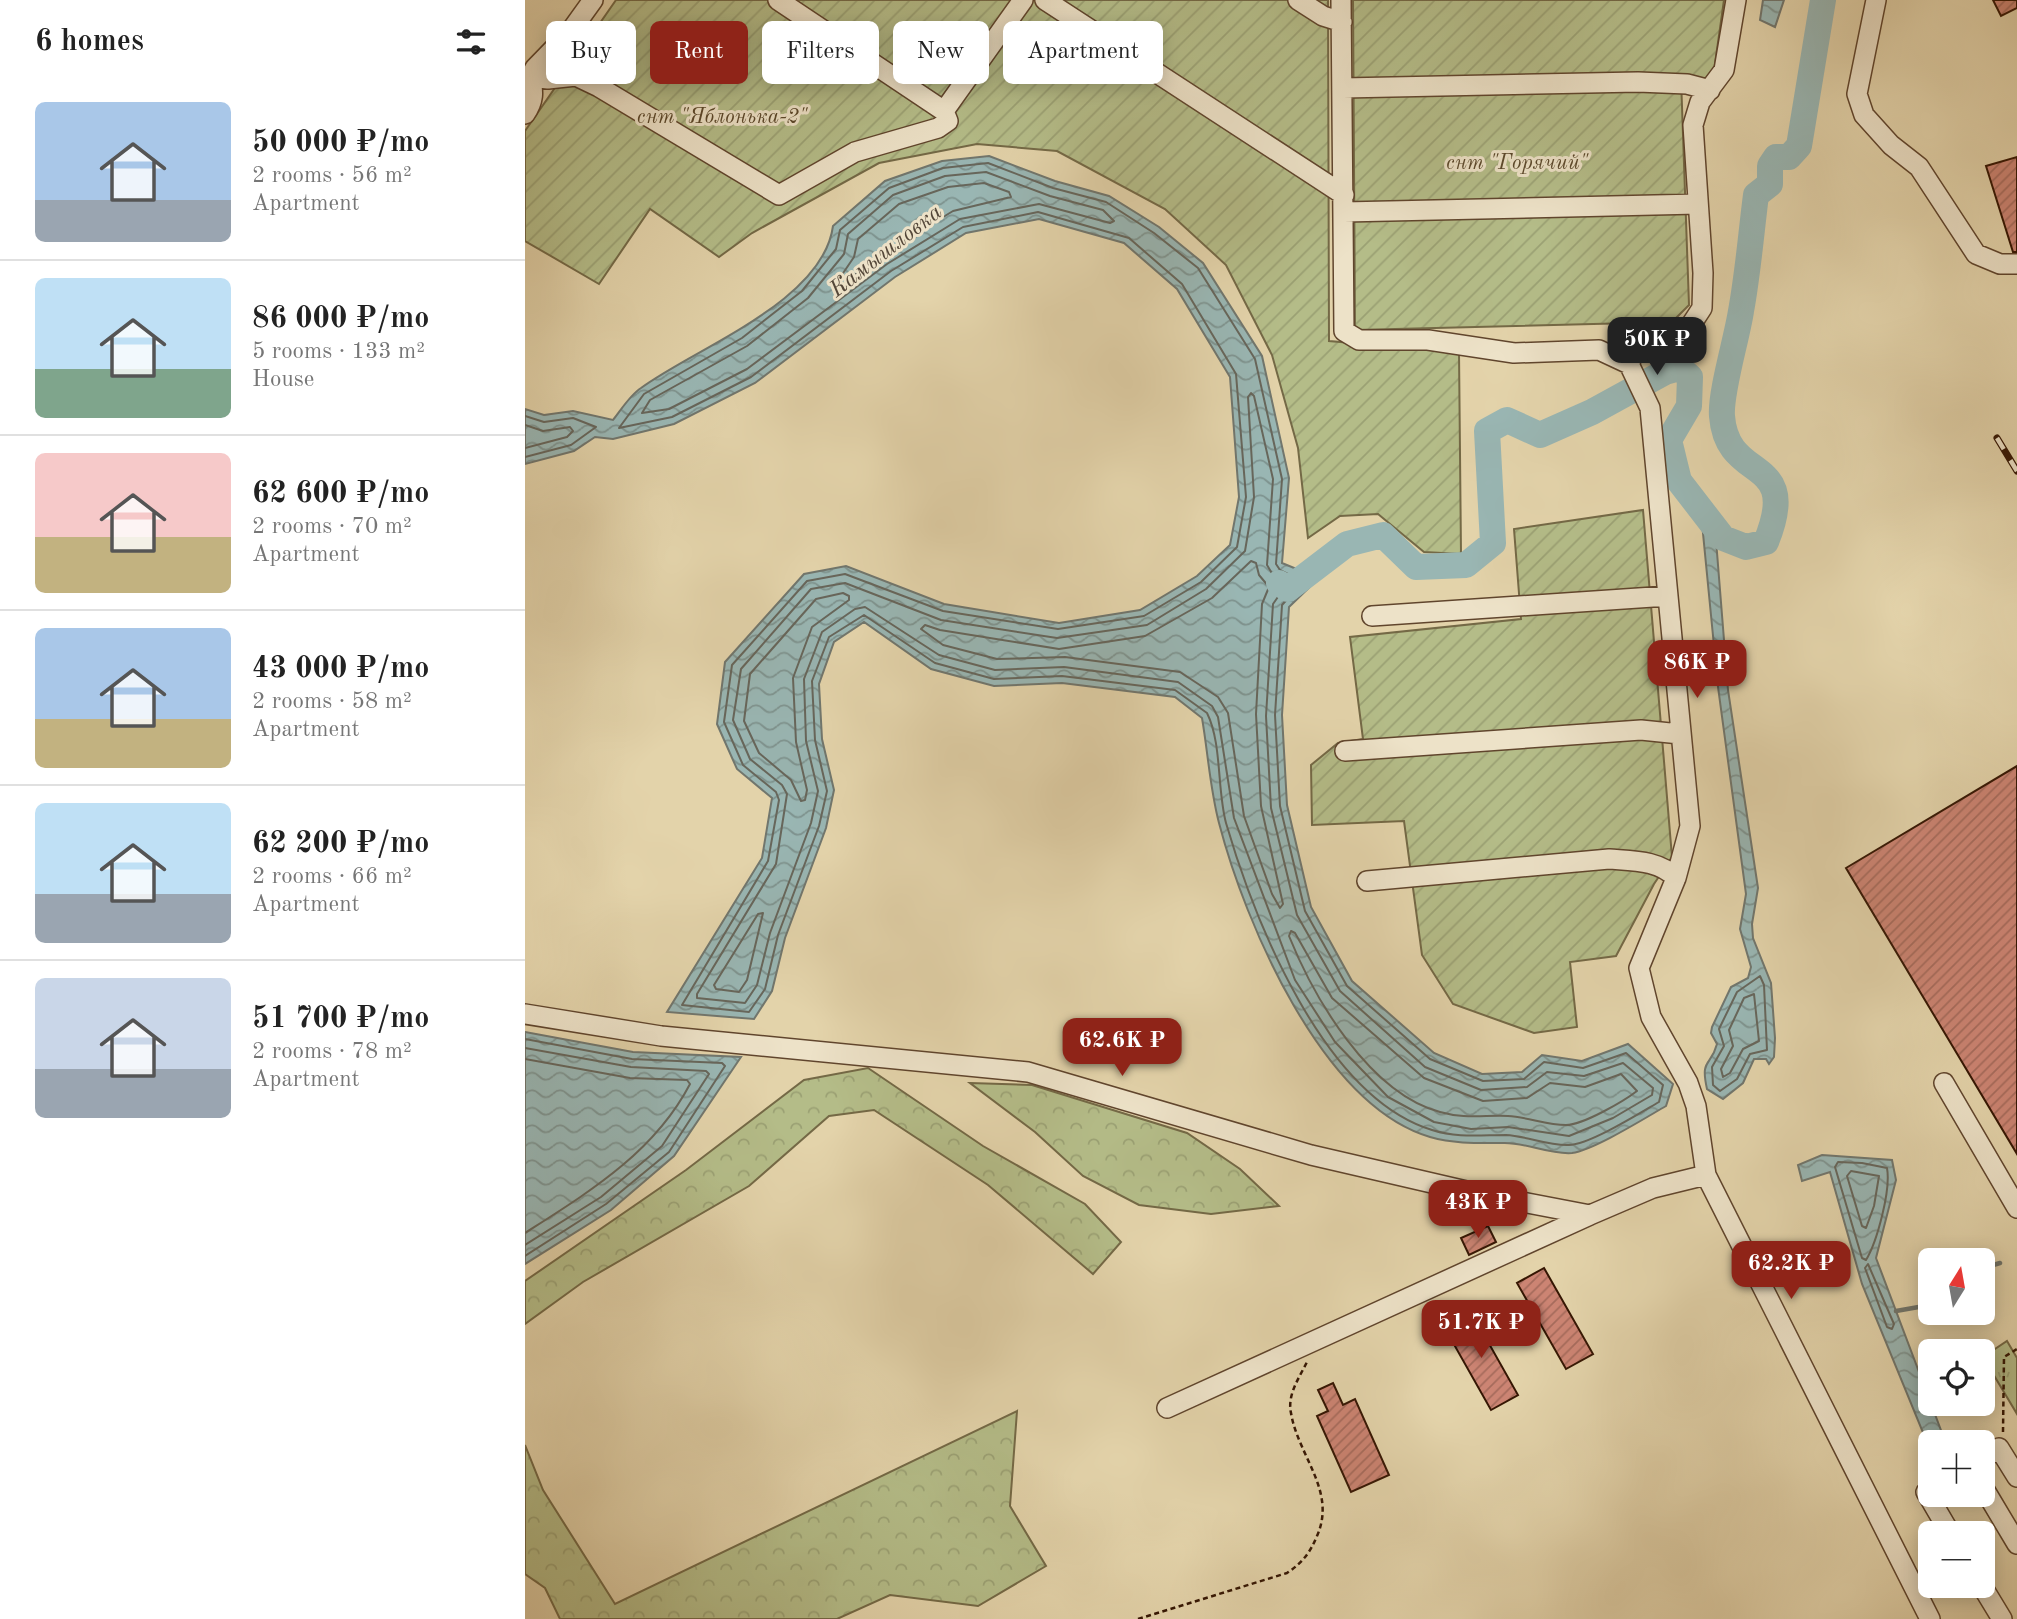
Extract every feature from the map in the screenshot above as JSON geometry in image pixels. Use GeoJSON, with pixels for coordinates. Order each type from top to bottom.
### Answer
{"type":"FeatureCollection","features":[{"type":"Feature","properties":{"kind":"street"},"geometry":{"type":"LineString","coordinates":[[525,114],[532,104],[534,90],[530,77],[535,68],[570,32],[593,0]]}},
{"type":"Feature","properties":{"kind":"street"},"geometry":{"type":"LineString","coordinates":[[530,77],[548,79],[576,76],[599,87],[779,195],[855,152],[938,128],[948,121],[944,111],[778,0]]}},
{"type":"Feature","properties":{"kind":"street"},"geometry":{"type":"LineString","coordinates":[[944,111],[1023,0]]}},
{"type":"Feature","properties":{"kind":"street"},"geometry":{"type":"LineString","coordinates":[[1045,0],[1344,203],[1698,204]]}},
{"type":"Feature","properties":{"kind":"street"},"geometry":{"type":"LineString","coordinates":[[1299,0],[1323,16],[1342,22]]}},
{"type":"Feature","properties":{"kind":"street"},"geometry":{"type":"LineString","coordinates":[[1341,0],[1344,331],[1359,340],[1428,340],[1514,353],[1599,350],[1629,364],[1650,408],[1690,826],[1676,878],[1639,968],[1642,988],[1651,1017],[1688,1083],[1696,1106],[1706,1175],[1930,1619]]}},
{"type":"Feature","properties":{"kind":"street"},"geometry":{"type":"LineString","coordinates":[[1629,364],[1635,351],[1661,344],[1687,331],[1702,308],[1693,125],[1700,102],[1724,70],[1736,0]]}},
{"type":"Feature","properties":{"kind":"street"},"geometry":{"type":"LineString","coordinates":[[1876,0],[1857,94],[1864,115],[1891,145],[1919,167],[1970,248],[1985,260],[2000,264],[2017,264]]}},
{"type":"Feature","properties":{"kind":"street"},"geometry":{"type":"LineString","coordinates":[[1343,88],[1638,82],[1688,84],[1710,90]]}},
{"type":"Feature","properties":{"kind":"street"},"geometry":{"type":"LineString","coordinates":[[1372,616],[1668,596]]}},
{"type":"Feature","properties":{"kind":"street"},"geometry":{"type":"LineString","coordinates":[[1345,751],[1641,730],[1680,734]]}},
{"type":"Feature","properties":{"kind":"street"},"geometry":{"type":"LineString","coordinates":[[1367,881],[1609,859],[1644,861],[1668,870],[1676,878]]}},
{"type":"Feature","properties":{"kind":"street"},"geometry":{"type":"LineString","coordinates":[[525,1014],[661,1036],[1028,1072],[1311,1155],[1590,1215]]}},
{"type":"Feature","properties":{"kind":"street"},"geometry":{"type":"LineString","coordinates":[[1944,1083],[2017,1208]]}},
{"type":"Feature","properties":{"kind":"street"},"geometry":{"type":"LineString","coordinates":[[1167,1408],[1322,1340],[1590,1215],[1653,1188],[1706,1175]]}},
{"type":"Feature","properties":{"kind":"street"},"geometry":{"type":"LineString","coordinates":[[1995,1457],[2017,1477]]}},
{"type":"Feature","properties":{"kind":"street"},"geometry":{"type":"LineString","coordinates":[[1995,1507],[2017,1544]]}},
{"type":"Feature","properties":{"kind":"street"},"geometry":{"type":"LineString","coordinates":[[1989,1598],[2002,1619]]}},
{"type":"Feature","properties":{"kind":"path"},"geometry":{"type":"LineString","coordinates":[[1138,1619],[1287,1573],[1298,1566],[1311,1551],[1321,1527],[1323,1494],[1290,1412],[1293,1390],[1322,1340]]}},
{"type":"Feature","properties":{"kind":"path"},"geometry":{"type":"LineString","coordinates":[[1995,1445],[2005,1425],[2004,1357],[2017,1349]]}},
{"type":"Feature","properties":{"kind":"green space","name":"снт \"Яблонька-2\""},"geometry":{"type":"Polygon","coordinates":[[[616,0],[1328,0],[1329,341],[1459,352],[1461,554],[1424,552],[1378,514],[1340,516],[1308,538],[1298,448],[1272,355],[1226,265],[1165,209],[1057,151],[977,144],[879,163],[752,233],[719,257],[650,209],[599,284],[525,241],[525,131],[558,84],[636,84],[636,21],[601,21],[616,0]]]}},
{"type":"Feature","properties":{"kind":"green space","name":"снт \"Горячий\""},"geometry":{"type":"Polygon","coordinates":[[[1353,0],[1724,0],[1713,78],[1681,78],[1689,305],[1672,322],[1355,330],[1353,0]]]}},
{"type":"Feature","properties":{"kind":"green space"},"geometry":{"type":"Polygon","coordinates":[[[1643,510],[1672,857],[1654,884],[1616,956],[1570,962],[1577,1027],[1534,1033],[1453,1004],[1422,955],[1404,821],[1312,825],[1311,765],[1338,743],[1363,739],[1350,637],[1521,619],[1514,529],[1643,510]]]}},
{"type":"Feature","properties":{"kind":"green space"},"geometry":{"type":"Polygon","coordinates":[[[868,1068],[983,1146],[1085,1204],[1121,1242],[1093,1274],[988,1185],[874,1110],[829,1116],[749,1186],[583,1282],[525,1324],[525,1281],[686,1170],[804,1080],[868,1068]]]}},
{"type":"Feature","properties":{"kind":"green space"},"geometry":{"type":"Polygon","coordinates":[[[970,1083],[1032,1085],[1187,1133],[1240,1169],[1279,1206],[1211,1214],[1139,1205],[1083,1176],[1035,1132],[970,1083]]]}},
{"type":"Feature","properties":{"kind":"green space"},"geometry":{"type":"Polygon","coordinates":[[[2007,1341],[2017,1358],[2017,1414],[1995,1377],[1995,1349],[2007,1341]]]}},
{"type":"Feature","properties":{"kind":"green space"},"geometry":{"type":"Polygon","coordinates":[[[1017,1411],[1010,1506],[1046,1566],[978,1606],[890,1595],[837,1619],[560,1619],[545,1588],[525,1574],[525,1445],[543,1490],[615,1604],[1017,1411]]]}},
{"type":"Feature","properties":{"kind":"water"},"geometry":{"type":"Polygon","coordinates":[[[1763,0],[1784,0],[1775,27],[1760,20],[1763,0]]]}},
{"type":"Feature","properties":{"kind":"water"},"geometry":{"type":"Polygon","coordinates":[[[989,156],[1055,181],[1109,196],[1159,227],[1203,263],[1262,356],[1289,478],[1282,563],[1309,574],[1315,582],[1289,607],[1282,715],[1287,805],[1311,907],[1352,981],[1434,1053],[1482,1074],[1522,1072],[1542,1055],[1582,1061],[1628,1044],[1673,1084],[1666,1106],[1606,1140],[1572,1153],[1511,1143],[1467,1143],[1439,1139],[1391,1118],[1355,1089],[1323,1050],[1294,1006],[1269,958],[1248,910],[1219,823],[1202,718],[1175,697],[1062,683],[994,686],[931,669],[864,622],[834,642],[819,684],[822,739],[834,790],[826,828],[785,938],[772,991],[754,1019],[667,1012],[762,858],[772,798],[737,769],[717,724],[725,662],[804,574],[846,566],[944,604],[1059,623],[1140,610],[1197,576],[1230,545],[1239,497],[1230,377],[1177,289],[1124,243],[1039,219],[966,233],[895,277],[755,383],[674,424],[613,439],[595,437],[574,451],[525,464],[525,409],[544,415],[573,411],[613,420],[641,388],[782,300],[806,278],[824,253],[833,226],[885,181],[942,161],[989,156]]]}},
{"type":"Feature","properties":{"kind":"water"},"geometry":{"type":"Polygon","coordinates":[[[1705,507],[1714,515],[1728,690],[1758,888],[1752,924],[1753,938],[1771,983],[1775,1038],[1774,1057],[1769,1064],[1766,1059],[1754,1059],[1743,1083],[1723,1099],[1707,1089],[1705,1079],[1706,1067],[1717,1044],[1711,1033],[1712,1027],[1731,987],[1748,978],[1751,967],[1740,929],[1746,894],[1718,687],[1702,523],[1705,507]]]}},
{"type":"Feature","properties":{"kind":"water"},"geometry":{"type":"Polygon","coordinates":[[[525,1032],[633,1052],[741,1057],[674,1156],[611,1210],[525,1264],[525,1032]]]}},
{"type":"Feature","properties":{"kind":"water"},"geometry":{"type":"Polygon","coordinates":[[[1822,1155],[1892,1160],[1896,1180],[1876,1258],[1918,1369],[1918,1416],[1936,1416],[1941,1430],[1922,1430],[1862,1284],[1830,1172],[1802,1181],[1798,1165],[1822,1155]]]}},
{"type":"Feature","properties":{"kind":"building"},"geometry":{"type":"Polygon","coordinates":[[[1993,0],[2017,0],[2017,8],[2001,16],[1993,0]]]}},
{"type":"Feature","properties":{"kind":"building"},"geometry":{"type":"Polygon","coordinates":[[[2017,157],[2017,252],[2013,252],[1986,166],[2017,157]]]}},
{"type":"Feature","properties":{"kind":"building"},"geometry":{"type":"Polygon","coordinates":[[[2017,766],[2017,1154],[1846,868],[2017,766]]]}},
{"type":"Feature","properties":{"kind":"building"},"geometry":{"type":"Polygon","coordinates":[[[1488,1226],[1496,1242],[1469,1255],[1461,1238],[1488,1226]]]}},
{"type":"Feature","properties":{"kind":"building"},"geometry":{"type":"Polygon","coordinates":[[[1544,1268],[1593,1354],[1566,1369],[1517,1283],[1544,1268]]]}},
{"type":"Feature","properties":{"kind":"building"},"geometry":{"type":"Polygon","coordinates":[[[1470,1310],[1518,1395],[1491,1410],[1443,1325],[1470,1310]]]}},
{"type":"Feature","properties":{"kind":"building"},"geometry":{"type":"Polygon","coordinates":[[[1333,1383],[1343,1405],[1355,1399],[1389,1475],[1351,1492],[1317,1416],[1328,1411],[1318,1390],[1333,1383]]]}},
{"type":"Feature","properties":{"kind":"waterway","name":"Камышловка"},"geometry":{"type":"LineString","coordinates":[[1279,583],[1288,589],[1347,544],[1383,535],[1416,567],[1466,565],[1493,543],[1487,431],[1507,420],[1540,435],[1592,412],[1665,372],[1680,368],[1690,377],[1689,406],[1669,440],[1679,481],[1723,538],[1746,547],[1766,542],[1775,514],[1775,494],[1769,481],[1736,452],[1727,438],[1722,406],[1739,322],[1756,195],[1770,184],[1770,166],[1776,157],[1789,157],[1799,146],[1823,0]]}},
{"type":"Feature","properties":{"kind":"waterway"},"geometry":{"type":"LineString","coordinates":[[1995,1264],[2000,1263]]}},
{"type":"Feature","properties":{"kind":"waterway"},"geometry":{"type":"LineString","coordinates":[[1896,1311],[1918,1307]]}},
{"type":"Feature","properties":{"kind":"railway"},"geometry":{"type":"LineString","coordinates":[[1997,438],[2017,471]]}}]}
